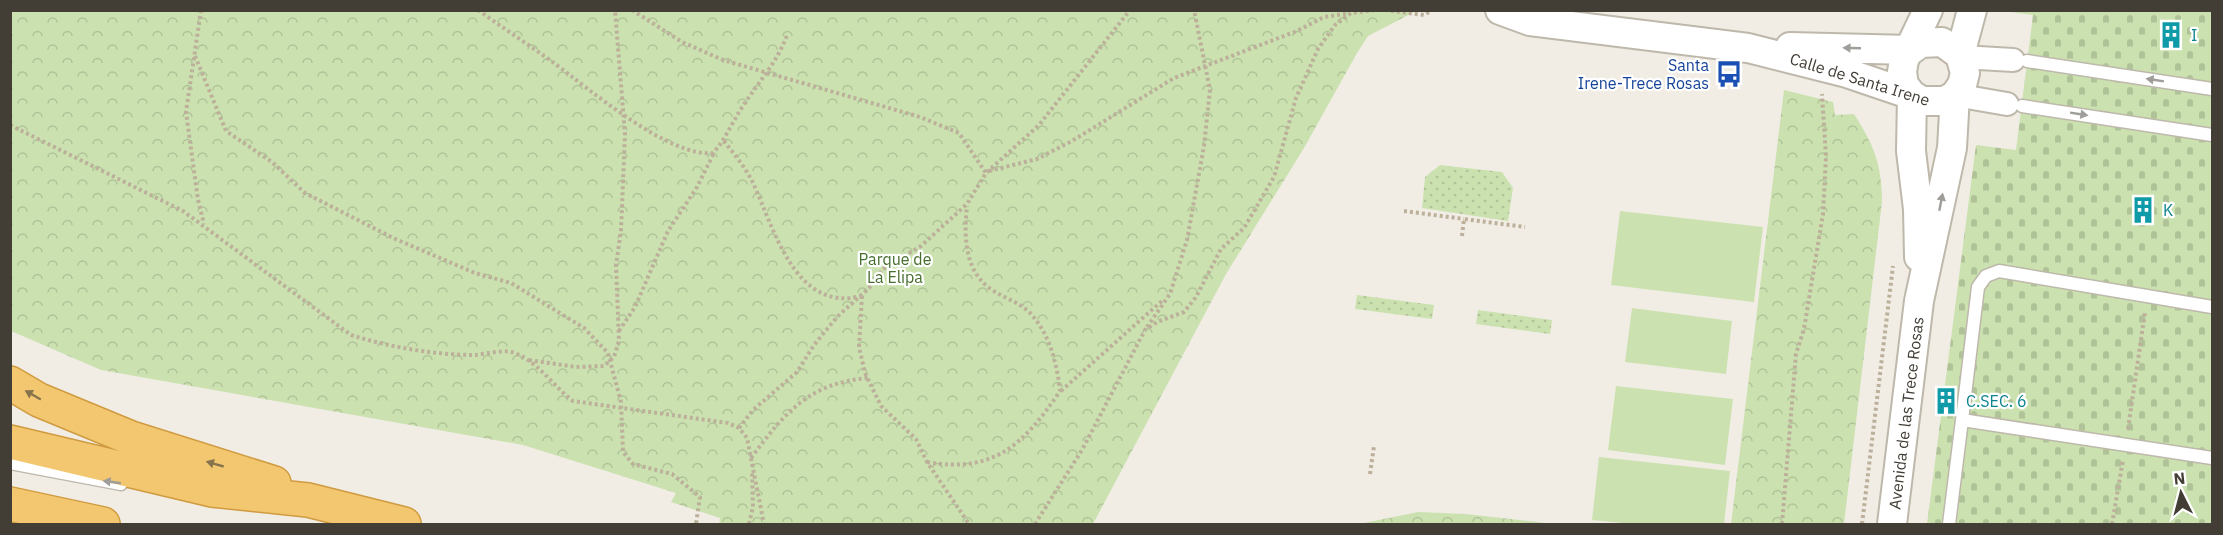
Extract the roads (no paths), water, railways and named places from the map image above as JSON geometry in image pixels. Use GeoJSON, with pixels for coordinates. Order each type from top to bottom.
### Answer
{"type":"FeatureCollection","features":[{"type":"Feature","properties":{"kind":"highway"},"geometry":{"type":"LineString","coordinates":[[10,383],[39,400],[131,438],[264,478],[308,500]]}},
{"type":"Feature","properties":{"kind":"highway"},"geometry":{"type":"LineString","coordinates":[[10,442],[212,490],[308,500],[404,525]]}},
{"type":"Feature","properties":{"kind":"highway"},"geometry":{"type":"LineString","coordinates":[[10,504],[103,525]]}},
{"type":"Feature","properties":{"kind":"street","name":"Calle de Santa Irene"},"geometry":{"type":"LineString","coordinates":[[1500,10],[1530,21],[1748,48],[1822,67],[1912,95],[1922,101],[1933,103],[1945,101],[1955,95],[2014,105]]}},
{"type":"Feature","properties":{"kind":"street","name":"Avenida de las Trece Rosas"},"geometry":{"type":"LineString","coordinates":[[1919,300],[1918,209],[1911,151],[1912,95],[1904,85],[1902,72],[1904,60],[1916,46],[1928,10]]}},
{"type":"Feature","properties":{"kind":"street","name":"Avenida de las Trece Rosas"},"geometry":{"type":"LineString","coordinates":[[1892,525],[1919,300],[1952,148],[1955,95],[1962,85],[1965,73],[1961,56],[1972,10]]}},
{"type":"Feature","properties":{"kind":"street","name":"Calle de Santa Irene"},"geometry":{"type":"LineString","coordinates":[[1748,48],[1916,46],[1942,42],[1961,56]]}},
{"type":"Feature","properties":{"kind":"street"},"geometry":{"type":"LineString","coordinates":[[1961,56],[2020,61]]}},
{"type":"Feature","properties":{"kind":"lane"},"geometry":{"type":"LineString","coordinates":[[2020,61],[2212,89]]}},
{"type":"Feature","properties":{"kind":"lane"},"geometry":{"type":"LineString","coordinates":[[2014,105],[2212,135]]}},
{"type":"Feature","properties":{"kind":"lane"},"geometry":{"type":"LineString","coordinates":[[1949,525],[1978,287],[1986,276],[1999,272],[2212,307]]}},
{"type":"Feature","properties":{"kind":"lane"},"geometry":{"type":"LineString","coordinates":[[1962,420],[2212,458]]}},
{"type":"Feature","properties":{"kind":"lane"},"geometry":{"type":"LineString","coordinates":[[10,463],[97,480],[149,487],[212,490]]}},
{"type":"Feature","properties":{"kind":"place","name":"I"},"geometry":{"type":"Point","coordinates":[2171,35]}},
{"type":"Feature","properties":{"kind":"place","name":"Santa Irene-Trece Rosas"},"geometry":{"type":"Point","coordinates":[1729,74]}},
{"type":"Feature","properties":{"kind":"place","name":"K"},"geometry":{"type":"Point","coordinates":[2143,210]}},
{"type":"Feature","properties":{"kind":"place","name":"C.SEC. 6"},"geometry":{"type":"Point","coordinates":[1946,401]}},
{"type":"Feature","properties":{"kind":"park label","name":"Parque de La Elipa"},"geometry":{"type":"Point","coordinates":[895,268]}}]}
